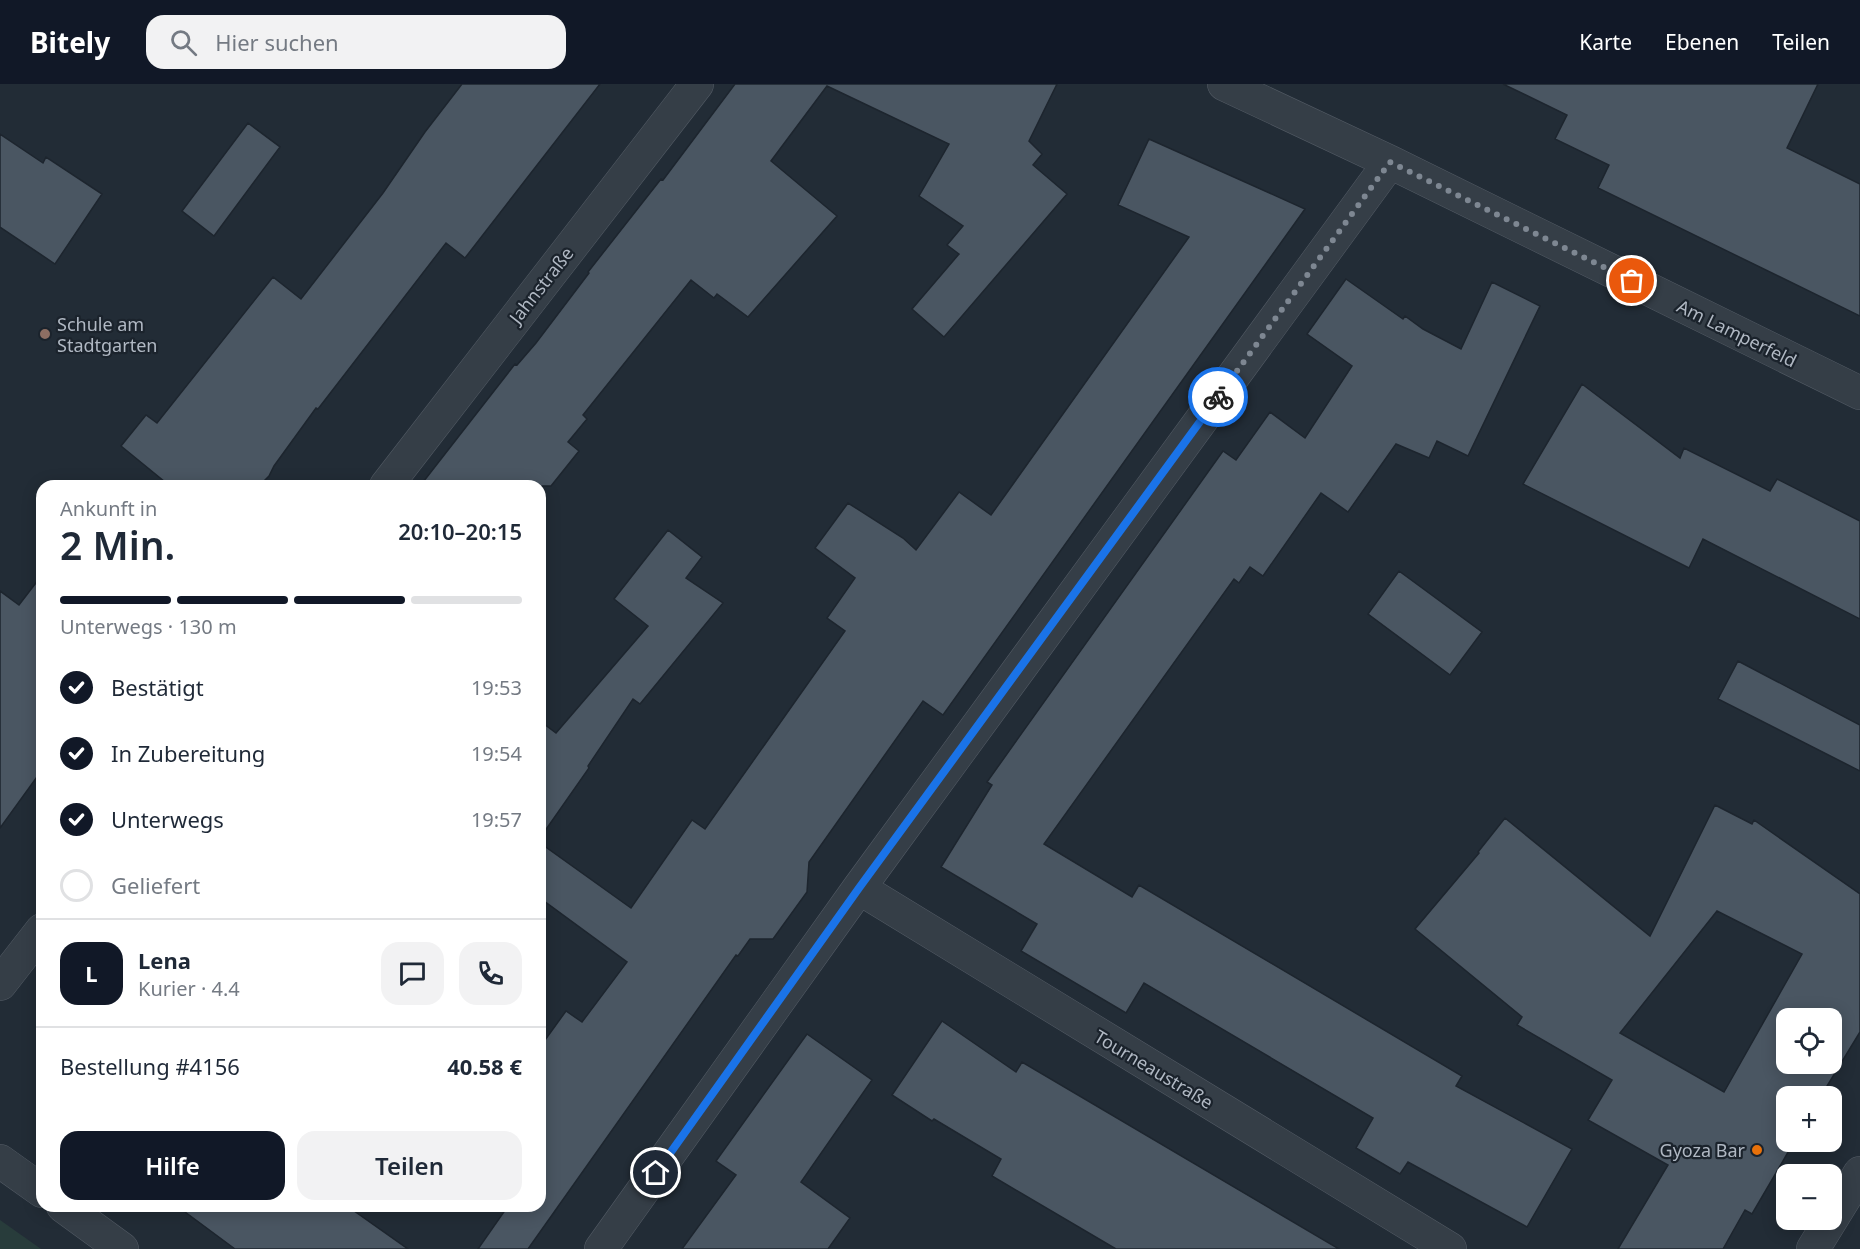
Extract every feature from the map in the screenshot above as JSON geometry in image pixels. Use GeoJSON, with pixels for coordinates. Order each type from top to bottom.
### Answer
{"type":"FeatureCollection","features":[{"type":"Feature","properties":{"kind":"street","name":"Jahnstraße"},"geometry":{"type":"LineString","coordinates":[[391,480],[696,84]]}},
{"type":"Feature","properties":{"kind":"street","name":"Am Lamperfeld"},"geometry":{"type":"LineString","coordinates":[[1224,84],[1390,162],[1860,393]]}},
{"type":"Feature","properties":{"kind":"street"},"geometry":{"type":"LineString","coordinates":[[601,1249],[859,888],[1390,162]]}},
{"type":"Feature","properties":{"kind":"street","name":"Tourneaustraße"},"geometry":{"type":"LineString","coordinates":[[859,888],[1450,1249]]}},
{"type":"Feature","properties":{"kind":"street"},"geometry":{"type":"LineString","coordinates":[[0,984],[36,938]]}},
{"type":"Feature","properties":{"kind":"street"},"geometry":{"type":"LineString","coordinates":[[0,1161],[36,1187]]}},
{"type":"Feature","properties":{"kind":"street"},"geometry":{"type":"LineString","coordinates":[[1814,1249],[1860,1173]]}},
{"type":"Feature","properties":{"kind":"street"},"geometry":{"type":"LineString","coordinates":[[71,1212],[122,1249]]}},
{"type":"Feature","properties":{"kind":"green space"},"geometry":{"type":"Polygon","coordinates":[[[0,1220],[41,1249],[0,1249],[0,1220]]]}},
{"type":"Feature","properties":{"kind":"building"},"geometry":{"type":"Polygon","coordinates":[[[462,84],[600,84],[465,258],[446,243],[318,409],[316,408],[265,480],[163,480],[121,446],[146,415],[157,423],[273,277],[301,299],[383,193],[462,84]]]}},
{"type":"Feature","properties":{"kind":"building"},"geometry":{"type":"Polygon","coordinates":[[[735,84],[1057,84],[1029,141],[1042,154],[1033,165],[1067,194],[944,337],[912,309],[959,254],[947,245],[963,226],[919,196],[949,144],[827,86],[771,161],[837,216],[748,317],[717,294],[714,298],[691,280],[583,415],[587,419],[568,442],[579,451],[551,486],[546,486],[546,480],[425,480],[515,364],[517,365],[536,343],[661,179],[663,180],[735,84]]]}},
{"type":"Feature","properties":{"kind":"building"},"geometry":{"type":"Polygon","coordinates":[[[1503,84],[1818,84],[1787,148],[1860,184],[1860,316],[1598,188],[1609,165],[1555,139],[1567,115],[1503,84]]]}},
{"type":"Feature","properties":{"kind":"building"},"geometry":{"type":"Polygon","coordinates":[[[248,123],[280,147],[214,236],[182,211],[248,123]]]}},
{"type":"Feature","properties":{"kind":"building"},"geometry":{"type":"Polygon","coordinates":[[[0,134],[43,163],[46,157],[102,194],[55,264],[0,227],[0,134]]]}},
{"type":"Feature","properties":{"kind":"building"},"geometry":{"type":"Polygon","coordinates":[[[1149,139],[1305,209],[943,715],[923,701],[809,862],[807,892],[773,939],[750,939],[738,956],[736,955],[528,1249],[478,1249],[504,1212],[546,1212],[546,1039],[566,1011],[582,1022],[627,962],[546,902],[546,847],[631,908],[692,820],[705,829],[845,631],[827,618],[855,578],[815,548],[848,503],[903,538],[916,550],[959,492],[991,515],[1189,237],[1118,205],[1149,139]]]}},
{"type":"Feature","properties":{"kind":"building"},"geometry":{"type":"Polygon","coordinates":[[[1346,279],[1403,319],[1405,316],[1423,329],[1461,349],[1492,282],[1540,306],[1468,456],[1437,441],[1429,458],[1396,444],[1348,512],[1321,493],[1263,576],[1250,567],[1239,583],[1234,579],[1044,844],[1132,897],[1139,885],[1462,1076],[1456,1086],[1572,1149],[1527,1227],[1408,1162],[1400,1174],[1356,1148],[1373,1118],[1144,983],[1126,1013],[1021,951],[1037,924],[941,867],[992,785],[987,782],[1223,451],[1236,460],[1270,412],[1305,438],[1352,366],[1307,334],[1346,279]]]}},
{"type":"Feature","properties":{"kind":"building"},"geometry":{"type":"Polygon","coordinates":[[[1582,384],[1680,458],[1684,448],[1770,491],[1777,479],[1860,521],[1860,619],[1703,539],[1689,568],[1523,484],[1582,384]]]}},
{"type":"Feature","properties":{"kind":"building"},"geometry":{"type":"Polygon","coordinates":[[[668,530],[702,557],[686,578],[723,603],[640,704],[633,699],[546,829],[546,726],[556,733],[648,626],[614,599],[668,530]]]}},
{"type":"Feature","properties":{"kind":"building"},"geometry":{"type":"Polygon","coordinates":[[[1399,571],[1482,632],[1450,675],[1368,614],[1399,571]]]}},
{"type":"Feature","properties":{"kind":"building"},"geometry":{"type":"Polygon","coordinates":[[[36,583],[36,778],[0,828],[0,591],[19,605],[36,583]]]}},
{"type":"Feature","properties":{"kind":"building"},"geometry":{"type":"Polygon","coordinates":[[[1738,661],[1860,725],[1860,771],[1718,699],[1738,661]]]}},
{"type":"Feature","properties":{"kind":"building"},"geometry":{"type":"Polygon","coordinates":[[[1715,805],[1752,824],[1754,820],[1860,894],[1860,1032],[1842,1062],[1842,1008],[1776,1008],[1776,1074],[1834,1074],[1827,1086],[1776,1086],[1776,1152],[1788,1152],[1781,1164],[1776,1164],[1776,1173],[1752,1214],[1745,1210],[1723,1249],[1618,1249],[1668,1165],[1588,1120],[1612,1080],[1517,1025],[1522,1017],[1415,929],[1479,853],[1505,818],[1650,936],[1715,805]],[[1717,911],[1620,1033],[1724,1092],[1802,954],[1717,911]]]}},
{"type":"Feature","properties":{"kind":"building"},"geometry":{"type":"Polygon","coordinates":[[[942,1021],[1016,1072],[1022,1062],[1339,1249],[1116,1249],[992,1176],[1001,1159],[934,1119],[932,1121],[892,1095],[942,1021]]]}},
{"type":"Feature","properties":{"kind":"building"},"geometry":{"type":"Polygon","coordinates":[[[807,1034],[872,1080],[801,1182],[850,1218],[828,1249],[682,1249],[736,1175],[716,1161],[807,1034]]]}},
{"type":"Feature","properties":{"kind":"building"},"geometry":{"type":"Polygon","coordinates":[[[185,1212],[356,1212],[408,1249],[235,1249],[185,1212]]]}},
{"type":"Feature","properties":{"kind":"way so far"},"geometry":{"type":"LineString","coordinates":[[1218,397],[1390,162],[1632,281]]}},
{"type":"Feature","properties":{"kind":"place","name":"Schule am Stadtgarten"},"geometry":{"type":"Point","coordinates":[45,334]}},
{"type":"Feature","properties":{"kind":"place","name":"Gyoza Bar"},"geometry":{"type":"Point","coordinates":[1757,1150]}},
{"type":"Feature","properties":{"kind":"route"},"geometry":{"type":"LineString","coordinates":[[656,1173],[859,888],[1218,397]]}}]}
